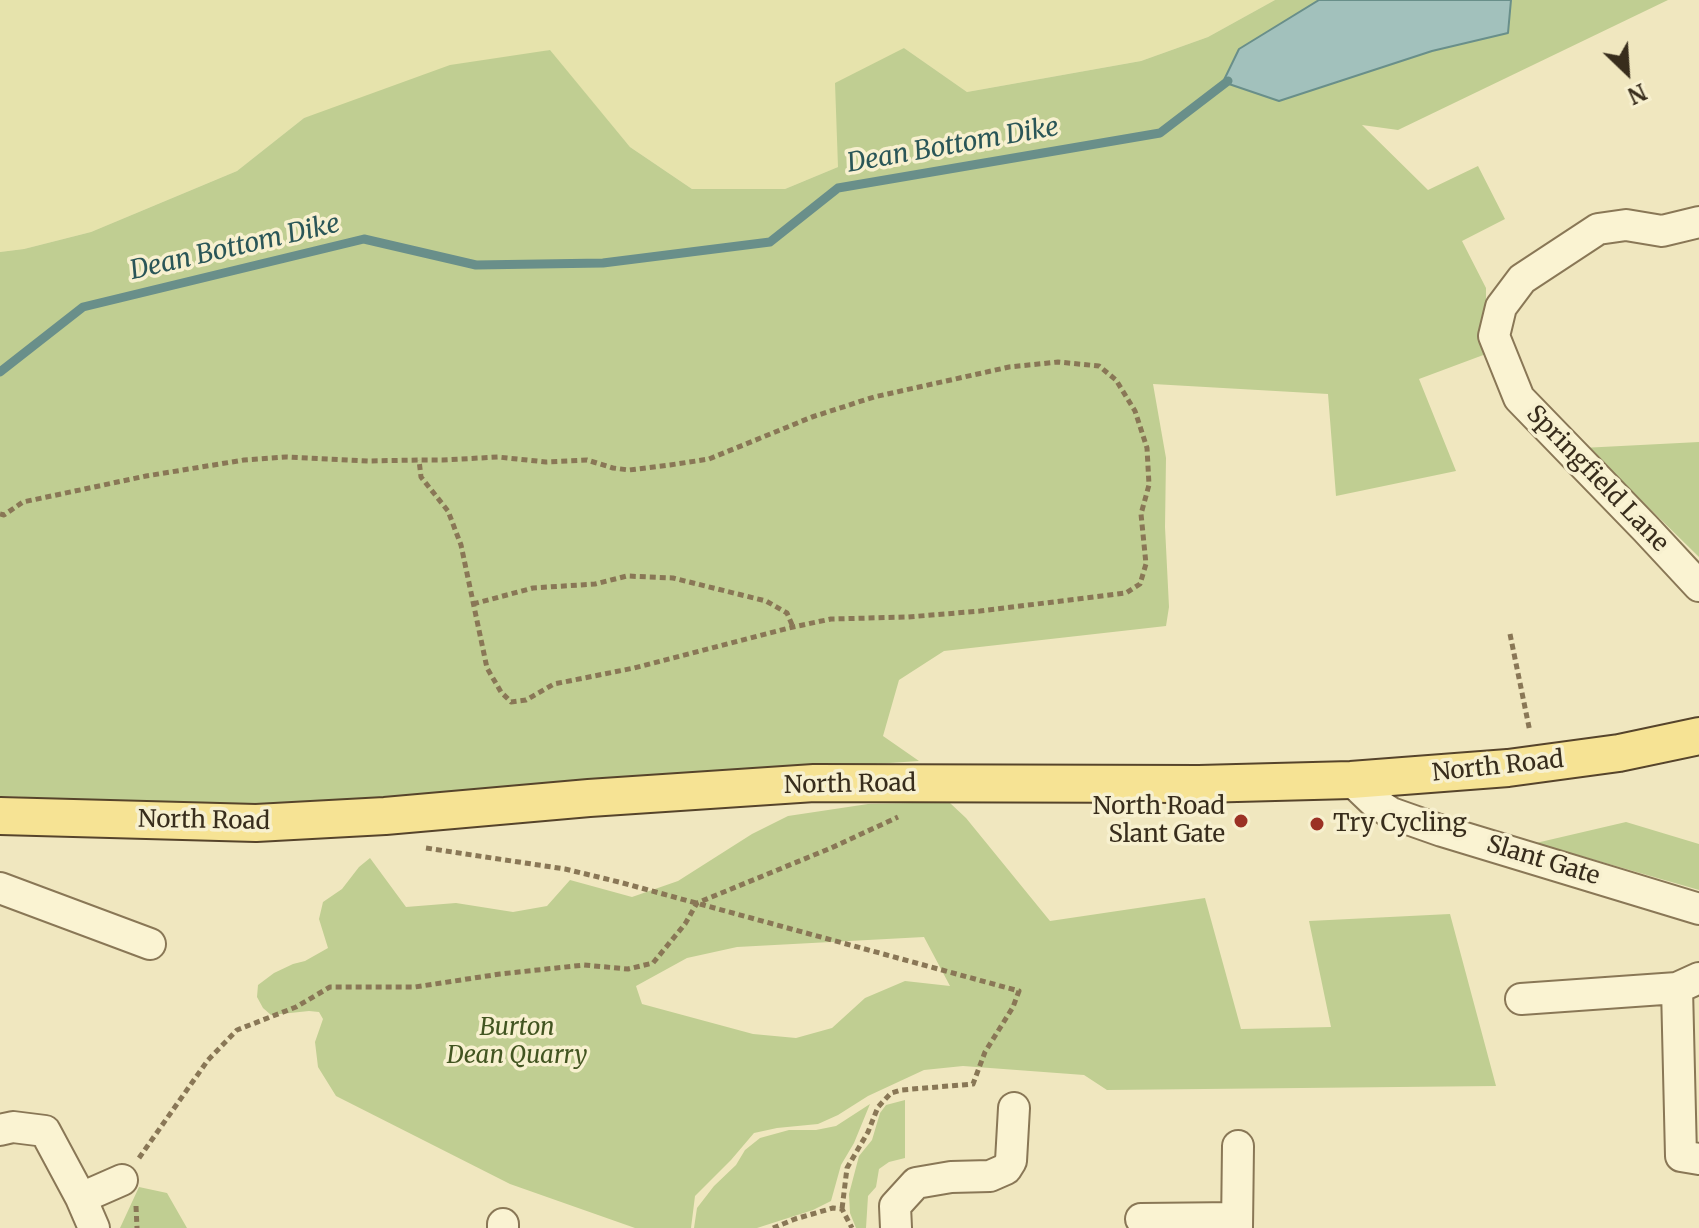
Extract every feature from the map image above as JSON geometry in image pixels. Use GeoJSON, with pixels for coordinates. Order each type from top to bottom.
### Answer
{"type":"FeatureCollection","features":[{"type":"Feature","properties":{"kind":"main road","name":"North Road"},"geometry":{"type":"LineString","coordinates":[[0,816],[256,823],[814,783],[1199,784],[1351,780],[1508,768],[1619,753],[1699,736]]}},
{"type":"Feature","properties":{"kind":"street","name":"Springfield Lane"},"geometry":{"type":"LineString","coordinates":[[1699,222],[1662,231],[1626,225],[1598,229],[1522,279],[1501,307],[1494,336],[1519,398],[1699,586]]}},
{"type":"Feature","properties":{"kind":"street","name":"Slant Gate"},"geometry":{"type":"LineString","coordinates":[[1351,780],[1391,813],[1699,909]]}},
{"type":"Feature","properties":{"kind":"street"},"geometry":{"type":"LineString","coordinates":[[0,888],[150,944]]}},
{"type":"Feature","properties":{"kind":"street"},"geometry":{"type":"LineString","coordinates":[[1521,999],[1688,983],[1681,1156],[1699,1159]]}},
{"type":"Feature","properties":{"kind":"street"},"geometry":{"type":"LineString","coordinates":[[896,1228],[895,1206],[916,1183],[951,1177],[990,1176],[1006,1169],[1011,1161],[1014,1108]]}},
{"type":"Feature","properties":{"kind":"street"},"geometry":{"type":"LineString","coordinates":[[0,1130],[13,1127],[45,1131],[94,1228]]}},
{"type":"Feature","properties":{"kind":"street"},"geometry":{"type":"LineString","coordinates":[[1141,1219],[1237,1223],[1238,1146]]}},
{"type":"Feature","properties":{"kind":"street"},"geometry":{"type":"LineString","coordinates":[[81,1198],[122,1180]]}},
{"type":"Feature","properties":{"kind":"path"},"geometry":{"type":"LineString","coordinates":[[0,514],[4,515],[23,502],[38,498],[244,460],[286,457],[368,461],[498,457],[546,462],[587,460],[629,470],[709,459],[812,417],[874,397],[1009,367],[1058,362],[1099,366],[1116,380],[1135,411],[1147,448],[1149,485],[1141,514],[1146,564],[1140,584],[1126,593],[980,611],[831,619],[634,668],[554,684],[526,700],[511,702],[501,692],[487,668],[461,545],[448,511],[421,477],[419,460]]}},
{"type":"Feature","properties":{"kind":"path"},"geometry":{"type":"LineString","coordinates":[[473,604],[533,588],[595,584],[627,576],[673,578],[766,601],[787,613],[793,627]]}},
{"type":"Feature","properties":{"kind":"path"},"geometry":{"type":"LineString","coordinates":[[1510,634],[1536,764]]}},
{"type":"Feature","properties":{"kind":"path"},"geometry":{"type":"LineString","coordinates":[[122,1180],[208,1060],[237,1030],[296,1007],[330,987],[415,987],[584,965],[628,969],[653,963],[685,924],[697,903],[831,848],[901,815]]}},
{"type":"Feature","properties":{"kind":"path"},"geometry":{"type":"LineString","coordinates":[[385,816],[403,844],[565,869],[1019,991],[1013,1007],[985,1052],[973,1084],[901,1090],[891,1093],[878,1107],[868,1132],[847,1168],[842,1209],[852,1228]]}},
{"type":"Feature","properties":{"kind":"path"},"geometry":{"type":"LineString","coordinates":[[775,1228],[833,1208],[842,1209]]}},
{"type":"Feature","properties":{"kind":"shaded area"},"geometry":{"type":"Polygon","coordinates":[[[0,0],[1275,0],[1208,37],[1141,61],[967,92],[904,48],[838,167],[785,189],[692,189],[630,147],[549,50],[304,118],[237,171],[91,232],[0,252],[0,0]]]}},
{"type":"Feature","properties":{"kind":"green space"},"geometry":{"type":"Polygon","coordinates":[[[1275,0],[1319,0],[1239,49],[1432,51],[1508,33],[1511,0],[1668,0],[1398,130],[1362,125],[1428,190],[1478,166],[1505,219],[1462,241],[1486,288],[1486,354],[1419,379],[1456,471],[1336,496],[1328,394],[1153,384],[1166,458],[1169,607],[1166,626],[944,651],[899,680],[883,736],[919,761],[247,806],[0,796],[0,252],[91,232],[237,171],[304,118],[450,65],[550,50],[630,147],[692,189],[785,189],[838,167],[835,83],[904,48],[967,92],[1141,61],[1208,37],[1275,0]]]}},
{"type":"Feature","properties":{"kind":"green space"},"geometry":{"type":"Polygon","coordinates":[[[1699,442],[1699,557],[1582,448],[1699,442]]]}},
{"type":"Feature","properties":{"kind":"green space","name":"Burton Dean Quarry"},"geometry":{"type":"Polygon","coordinates":[[[950,803],[966,818],[1050,921],[1205,898],[1241,1029],[1331,1027],[1309,921],[1450,914],[1496,1086],[1107,1090],[1084,1075],[963,1066],[924,1070],[818,1124],[754,1133],[695,1196],[691,1228],[635,1228],[510,1184],[336,1096],[318,1067],[315,1042],[323,1019],[319,1012],[271,1015],[257,997],[258,985],[274,973],[328,948],[319,919],[323,902],[342,889],[370,858],[406,907],[456,903],[513,912],[547,906],[570,880],[632,897],[678,881],[752,834],[788,816],[868,804],[950,803]],[[924,937],[737,947],[687,958],[636,986],[642,1004],[753,1034],[796,1038],[832,1028],[865,998],[905,981],[950,986],[924,937]]]}},
{"type":"Feature","properties":{"kind":"green space"},"geometry":{"type":"Polygon","coordinates":[[[1626,822],[1699,844],[1699,890],[1536,843],[1626,822]]]}},
{"type":"Feature","properties":{"kind":"green space"},"geometry":{"type":"Polygon","coordinates":[[[905,1100],[905,1158],[889,1162],[879,1169],[876,1187],[868,1196],[866,1228],[856,1228],[850,1213],[849,1194],[859,1156],[872,1140],[880,1113],[886,1105],[905,1100]]]}},
{"type":"Feature","properties":{"kind":"green space"},"geometry":{"type":"Polygon","coordinates":[[[870,1104],[841,1165],[831,1201],[757,1228],[694,1228],[697,1208],[736,1165],[745,1150],[760,1138],[789,1130],[836,1126],[870,1104]]]}},
{"type":"Feature","properties":{"kind":"green space"},"geometry":{"type":"Polygon","coordinates":[[[139,1187],[167,1193],[187,1228],[120,1228],[139,1187]]]}},
{"type":"Feature","properties":{"kind":"water"},"geometry":{"type":"Polygon","coordinates":[[[1319,0],[1511,0],[1508,33],[1432,51],[1279,101],[1223,82],[1239,49],[1319,0]]]}},
{"type":"Feature","properties":{"kind":"waterway","name":"Dean Bottom Dike"},"geometry":{"type":"LineString","coordinates":[[0,372],[83,307],[364,239],[476,265],[603,263],[770,242],[838,188],[1160,133],[1228,81]]}},
{"type":"Feature","properties":{"kind":"place","name":"North Road Slant Gate"},"geometry":{"type":"Point","coordinates":[1241,821]}},
{"type":"Feature","properties":{"kind":"place","name":"Try Cycling"},"geometry":{"type":"Point","coordinates":[1317,824]}}]}
